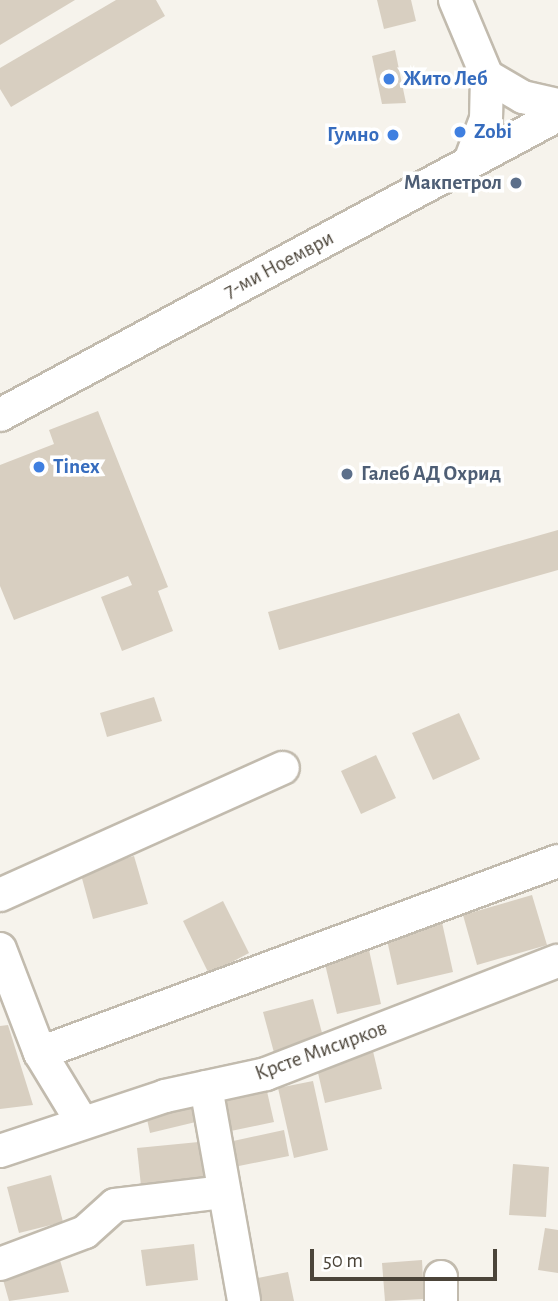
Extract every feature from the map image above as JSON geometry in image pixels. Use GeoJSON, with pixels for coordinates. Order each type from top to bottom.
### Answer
{"type":"FeatureCollection","features":[{"type":"Feature","properties":{"kind":"street"},"geometry":{"type":"LineString","coordinates":[[455,0],[487,76],[486,118],[471,159]]}},
{"type":"Feature","properties":{"kind":"street"},"geometry":{"type":"LineString","coordinates":[[487,76],[556,117]]}},
{"type":"Feature","properties":{"kind":"street","name":"7-ми Ноември"},"geometry":{"type":"LineString","coordinates":[[0,415],[471,159],[556,117]]}},
{"type":"Feature","properties":{"kind":"street"},"geometry":{"type":"LineString","coordinates":[[0,895],[283,768]]}},
{"type":"Feature","properties":{"kind":"street"},"geometry":{"type":"LineString","coordinates":[[40,1053],[558,860]]}},
{"type":"Feature","properties":{"kind":"street"},"geometry":{"type":"LineString","coordinates":[[0,949],[40,1053],[82,1122]]}},
{"type":"Feature","properties":{"kind":"street","name":"Крсте Мисирков"},"geometry":{"type":"LineString","coordinates":[[0,1151],[82,1122],[206,1087],[266,1074],[558,961]]}},
{"type":"Feature","properties":{"kind":"street"},"geometry":{"type":"LineString","coordinates":[[206,1087],[244,1301]]}},
{"type":"Feature","properties":{"kind":"street"},"geometry":{"type":"LineString","coordinates":[[0,1264],[85,1232],[115,1205],[224,1192]]}},
{"type":"Feature","properties":{"kind":"building"},"geometry":{"type":"Polygon","coordinates":[[[0,0],[75,0],[0,45],[0,0]]]}},
{"type":"Feature","properties":{"kind":"building"},"geometry":{"type":"Polygon","coordinates":[[[116,0],[156,0],[165,16],[11,107],[0,89],[0,68],[116,0]]]}},
{"type":"Feature","properties":{"kind":"building"},"geometry":{"type":"Polygon","coordinates":[[[377,0],[411,0],[416,21],[384,29],[377,0]]]}},
{"type":"Feature","properties":{"kind":"building","name":"Жито Леб"},"geometry":{"type":"Polygon","coordinates":[[[395,50],[406,103],[382,104],[372,56],[395,50]]]}},
{"type":"Feature","properties":{"kind":"building"},"geometry":{"type":"Polygon","coordinates":[[[98,411],[168,587],[158,591],[173,631],[122,651],[101,597],[132,585],[128,576],[14,620],[0,586],[0,465],[54,444],[49,430],[98,411]]]}},
{"type":"Feature","properties":{"kind":"building"},"geometry":{"type":"Polygon","coordinates":[[[558,530],[558,570],[279,650],[268,612],[558,530]]]}},
{"type":"Feature","properties":{"kind":"building"},"geometry":{"type":"Polygon","coordinates":[[[154,697],[162,721],[107,737],[100,713],[154,697]]]}},
{"type":"Feature","properties":{"kind":"building"},"geometry":{"type":"Polygon","coordinates":[[[459,713],[480,759],[433,780],[412,733],[459,713]]]}},
{"type":"Feature","properties":{"kind":"building"},"geometry":{"type":"Polygon","coordinates":[[[376,755],[396,798],[361,814],[341,771],[376,755]]]}},
{"type":"Feature","properties":{"kind":"building"},"geometry":{"type":"Polygon","coordinates":[[[134,856],[148,904],[93,919],[80,871],[134,856]]]}},
{"type":"Feature","properties":{"kind":"building"},"geometry":{"type":"Polygon","coordinates":[[[532,895],[547,945],[477,965],[463,915],[532,895]]]}},
{"type":"Feature","properties":{"kind":"building"},"geometry":{"type":"Polygon","coordinates":[[[223,901],[249,953],[209,974],[183,921],[223,901]]]}},
{"type":"Feature","properties":{"kind":"building"},"geometry":{"type":"Polygon","coordinates":[[[441,918],[453,972],[397,985],[385,931],[441,918]]]}},
{"type":"Feature","properties":{"kind":"building"},"geometry":{"type":"Polygon","coordinates":[[[369,950],[381,1004],[337,1014],[324,960],[369,950]]]}},
{"type":"Feature","properties":{"kind":"building"},"geometry":{"type":"Polygon","coordinates":[[[313,999],[326,1048],[276,1060],[263,1012],[313,999]]]}},
{"type":"Feature","properties":{"kind":"building"},"geometry":{"type":"Polygon","coordinates":[[[8,1025],[33,1105],[0,1109],[0,1026],[8,1025]]]}},
{"type":"Feature","properties":{"kind":"building"},"geometry":{"type":"Polygon","coordinates":[[[372,1047],[382,1089],[325,1103],[315,1060],[372,1047]]]}},
{"type":"Feature","properties":{"kind":"building"},"geometry":{"type":"Polygon","coordinates":[[[313,1081],[328,1150],[294,1158],[278,1088],[313,1081]]]}},
{"type":"Feature","properties":{"kind":"building"},"geometry":{"type":"Polygon","coordinates":[[[266,1087],[274,1122],[226,1132],[218,1097],[266,1087]]]}},
{"type":"Feature","properties":{"kind":"building"},"geometry":{"type":"Polygon","coordinates":[[[199,1097],[204,1120],[150,1133],[145,1110],[199,1097]]]}},
{"type":"Feature","properties":{"kind":"building"},"geometry":{"type":"Polygon","coordinates":[[[284,1130],[289,1156],[229,1168],[224,1143],[284,1130]]]}},
{"type":"Feature","properties":{"kind":"building"},"geometry":{"type":"Polygon","coordinates":[[[209,1141],[213,1179],[141,1186],[137,1148],[209,1141]]]}},
{"type":"Feature","properties":{"kind":"building"},"geometry":{"type":"Polygon","coordinates":[[[513,1164],[549,1167],[546,1217],[509,1215],[513,1164]]]}},
{"type":"Feature","properties":{"kind":"building"},"geometry":{"type":"Polygon","coordinates":[[[51,1175],[63,1222],[19,1233],[7,1187],[51,1175]]]}},
{"type":"Feature","properties":{"kind":"building"},"geometry":{"type":"Polygon","coordinates":[[[545,1228],[558,1230],[558,1273],[538,1270],[545,1228]]]}},
{"type":"Feature","properties":{"kind":"building"},"geometry":{"type":"Polygon","coordinates":[[[194,1244],[198,1280],[146,1286],[141,1250],[194,1244]]]}},
{"type":"Feature","properties":{"kind":"building"},"geometry":{"type":"Polygon","coordinates":[[[58,1253],[69,1292],[9,1301],[0,1269],[58,1253]]]}},
{"type":"Feature","properties":{"kind":"building"},"geometry":{"type":"Polygon","coordinates":[[[422,1260],[424,1299],[385,1301],[382,1263],[422,1260]]]}},
{"type":"Feature","properties":{"kind":"building"},"geometry":{"type":"Polygon","coordinates":[[[288,1272],[294,1301],[257,1301],[253,1279],[288,1272]]]}},
{"type":"Feature","properties":{"kind":"place","name":"Жито Леб"},"geometry":{"type":"Point","coordinates":[389,79]}},
{"type":"Feature","properties":{"kind":"place","name":"Zobi"},"geometry":{"type":"Point","coordinates":[460,132]}},
{"type":"Feature","properties":{"kind":"place","name":"Гумно"},"geometry":{"type":"Point","coordinates":[393,135]}},
{"type":"Feature","properties":{"kind":"place","name":"Макпетрол"},"geometry":{"type":"Point","coordinates":[516,183]}},
{"type":"Feature","properties":{"kind":"place","name":"Tinex"},"geometry":{"type":"Point","coordinates":[39,467]}},
{"type":"Feature","properties":{"kind":"place","name":"Галеб АД Охрид"},"geometry":{"type":"Point","coordinates":[347,474]}}]}
